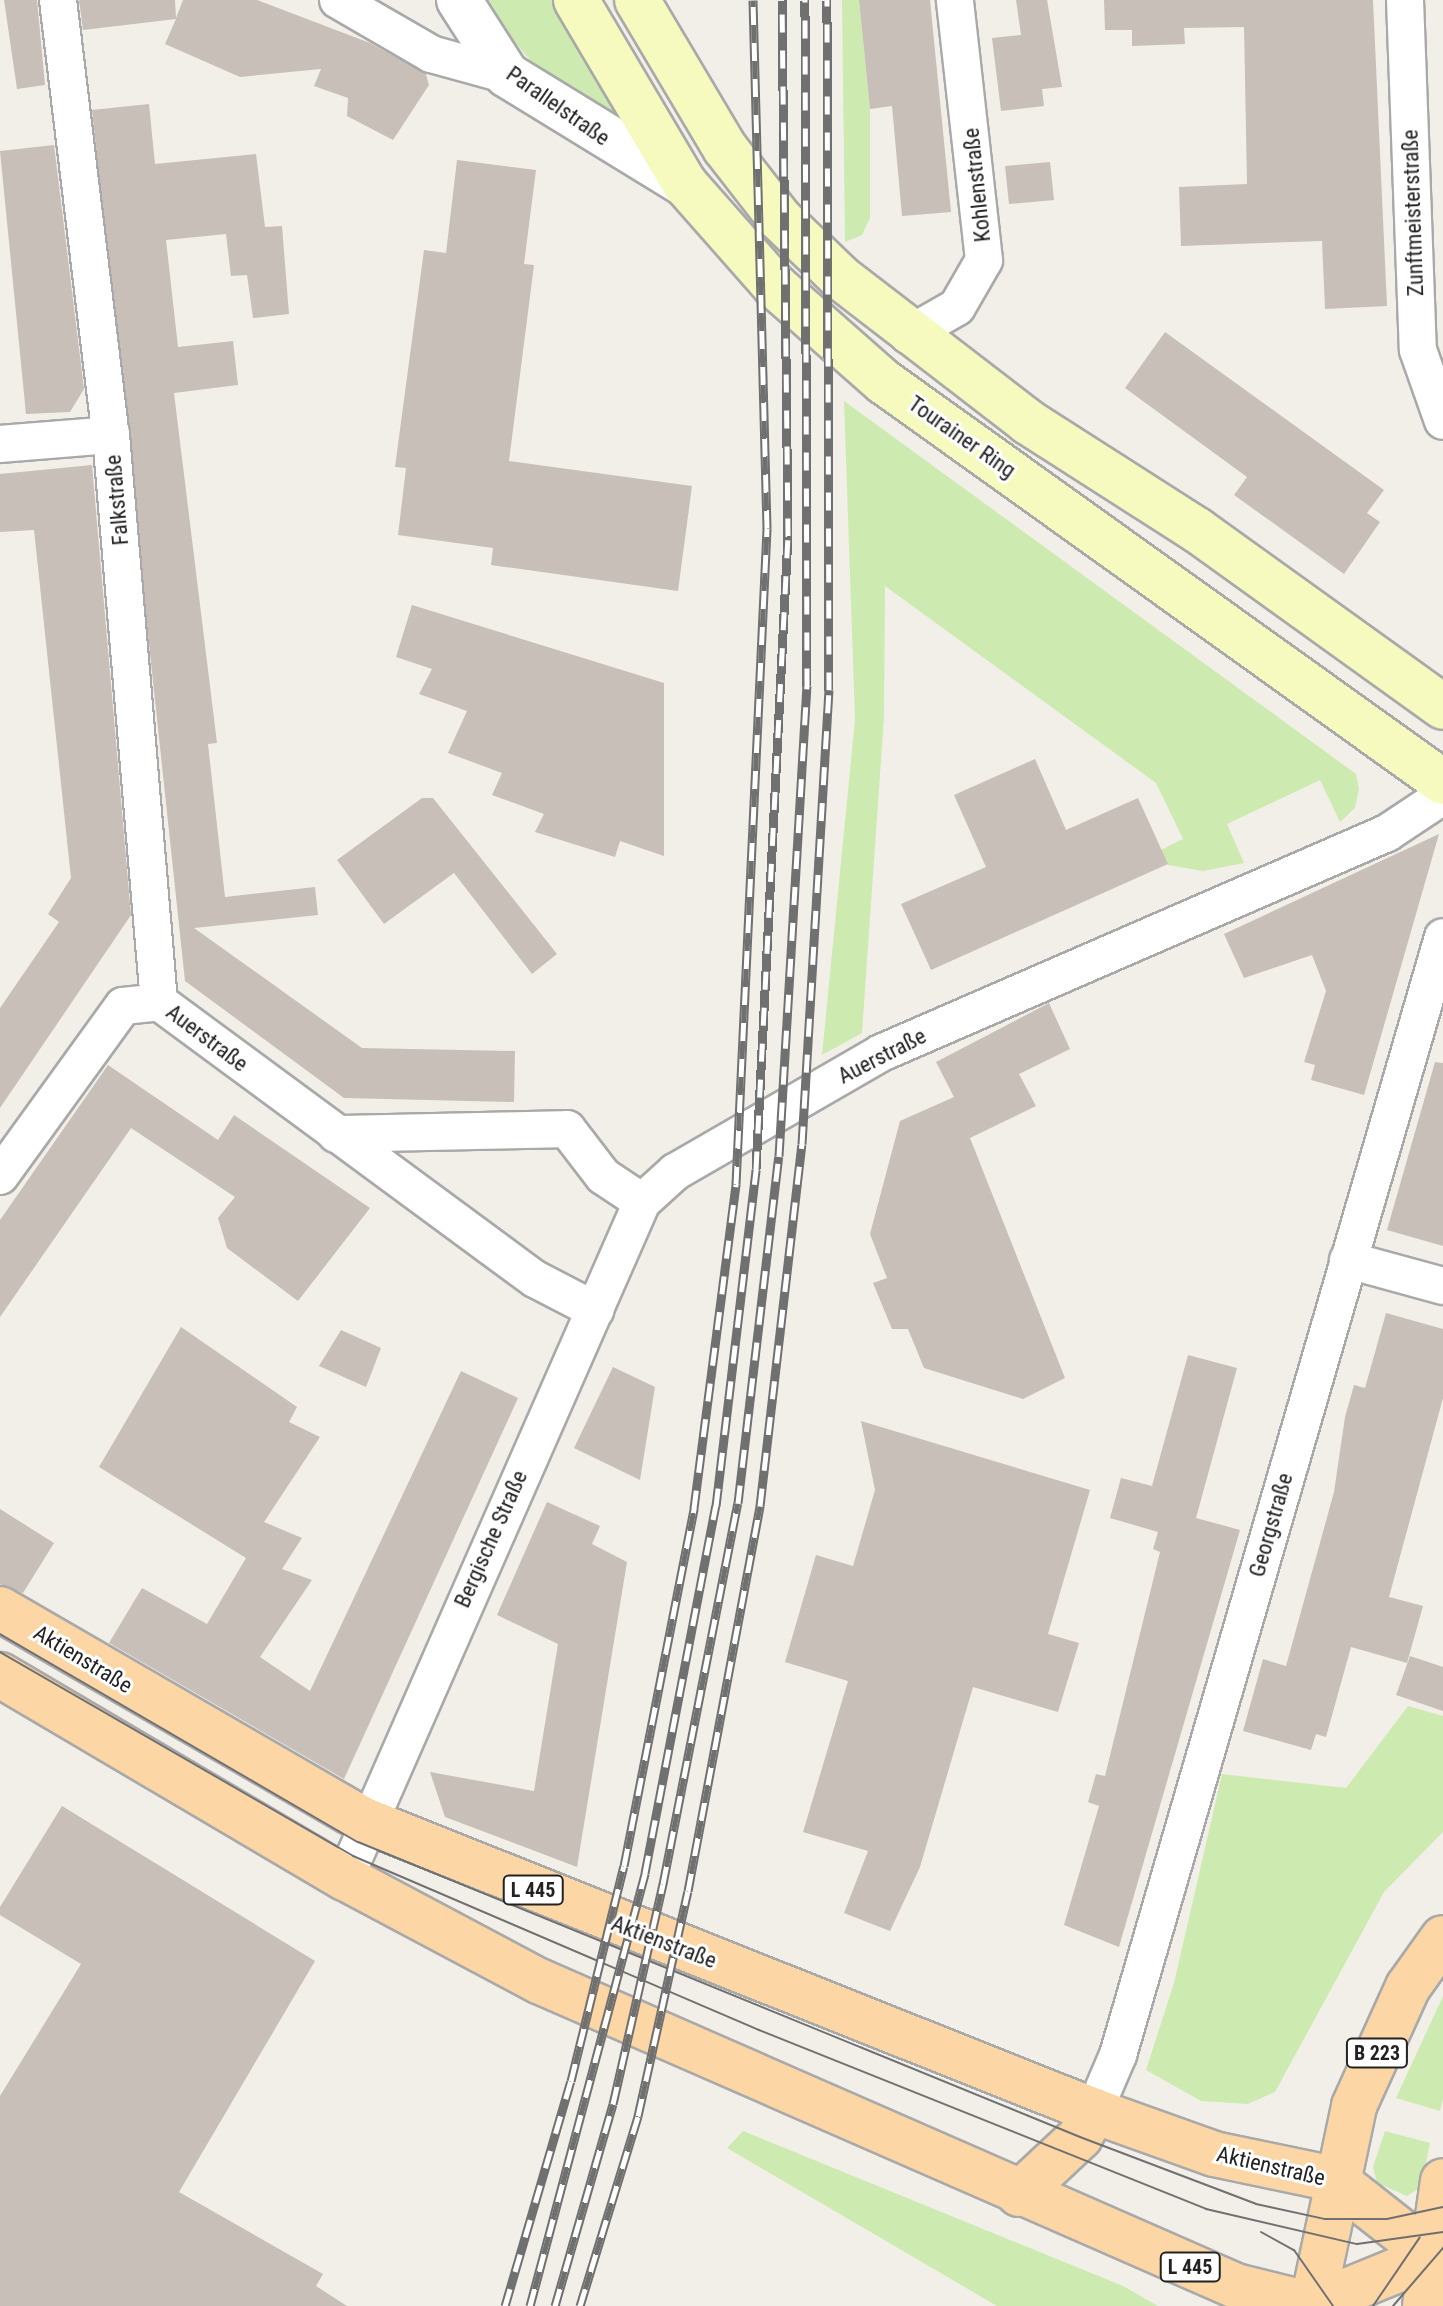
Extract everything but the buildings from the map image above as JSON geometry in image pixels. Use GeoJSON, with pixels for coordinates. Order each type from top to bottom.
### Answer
{"type":"FeatureCollection","features":[{"type":"Feature","properties":{"kind":"main road","name":"Tourainer Ring"},"geometry":{"type":"LineString","coordinates":[[576,0],[685,184],[775,286],[884,382],[1443,782]]}},
{"type":"Feature","properties":{"kind":"main road"},"geometry":{"type":"LineString","coordinates":[[637,0],[725,148],[780,219],[908,335],[1443,707]]}},
{"type":"Feature","properties":{"kind":"main road","name":"Aktienstraße"},"geometry":{"type":"LineString","coordinates":[[0,1609],[364,1820],[1094,2111],[1214,2154],[1334,2179],[1432,2256]]}},
{"type":"Feature","properties":{"kind":"main road","name":"L 445"},"geometry":{"type":"LineString","coordinates":[[0,1675],[345,1878],[539,1981],[1019,2194],[1236,2286],[1312,2306]]}},
{"type":"Feature","properties":{"kind":"main road","name":"B 223"},"geometry":{"type":"LineString","coordinates":[[1312,2306],[1334,2179],[1365,2079],[1408,1987],[1443,1938]]}},
{"type":"Feature","properties":{"kind":"main road"},"geometry":{"type":"LineString","coordinates":[[1019,2194],[1080,2137],[1094,2111]]}},
{"type":"Feature","properties":{"kind":"main road"},"geometry":{"type":"LineString","coordinates":[[1425,2306],[1443,2181]]}},
{"type":"Feature","properties":{"kind":"main road"},"geometry":{"type":"LineString","coordinates":[[1312,2306],[1432,2256]]}},
{"type":"Feature","properties":{"kind":"street","name":"Falkstraße"},"geometry":{"type":"LineString","coordinates":[[58,0],[111,435],[159,1002]]}},
{"type":"Feature","properties":{"kind":"street","name":"Parallelstraße"},"geometry":{"type":"LineString","coordinates":[[459,0],[507,75],[685,184]]}},
{"type":"Feature","properties":{"kind":"street","name":"Kohlenstraße"},"geometry":{"type":"LineString","coordinates":[[908,335],[957,307],[984,260],[955,0]]}},
{"type":"Feature","properties":{"kind":"street","name":"Zunftmeisterstraße"},"geometry":{"type":"LineString","coordinates":[[1405,0],[1418,350],[1443,421]]}},
{"type":"Feature","properties":{"kind":"street"},"geometry":{"type":"LineString","coordinates":[[360,5],[431,54],[507,75]]}},
{"type":"Feature","properties":{"kind":"street"},"geometry":{"type":"LineString","coordinates":[[0,444],[111,435]]}},
{"type":"Feature","properties":{"kind":"street","name":"Auerstraße"},"geometry":{"type":"LineString","coordinates":[[642,1202],[675,1172],[881,1053],[1387,833],[1419,805],[1443,796]]}},
{"type":"Feature","properties":{"kind":"street","name":"Georgstraße"},"geometry":{"type":"LineString","coordinates":[[1094,2111],[1118,2055],[1443,937]]}},
{"type":"Feature","properties":{"kind":"street","name":"Auerstraße"},"geometry":{"type":"LineString","coordinates":[[0,1176],[123,1006],[159,1002],[535,1279],[595,1310]]}},
{"type":"Feature","properties":{"kind":"street"},"geometry":{"type":"LineString","coordinates":[[336,1134],[567,1129],[603,1176],[642,1202]]}},
{"type":"Feature","properties":{"kind":"street","name":"Bergische Straße"},"geometry":{"type":"LineString","coordinates":[[345,1878],[364,1820],[642,1202]]}},
{"type":"Feature","properties":{"kind":"street"},"geometry":{"type":"LineString","coordinates":[[1348,1260],[1443,1286]]}},
{"type":"Feature","properties":{"kind":"green space"},"geometry":{"type":"Polygon","coordinates":[[[480,0],[553,0],[619,120],[558,94],[480,0]]]}},
{"type":"Feature","properties":{"kind":"green space"},"geometry":{"type":"Polygon","coordinates":[[[842,0],[859,0],[870,109],[870,218],[862,235],[845,242],[842,0]]]}},
{"type":"Feature","properties":{"kind":"green space"},"geometry":{"type":"Polygon","coordinates":[[[844,401],[1356,774],[1359,789],[1355,808],[1340,822],[1320,780],[1227,824],[1244,863],[1203,871],[1168,865],[1161,850],[1183,839],[1156,783],[885,586],[884,717],[862,1033],[822,1055],[855,720],[844,401]]]}},
{"type":"Feature","properties":{"kind":"green space"},"geometry":{"type":"Polygon","coordinates":[[[1408,1706],[1443,1716],[1443,1832],[1384,1892],[1275,2092],[1248,2104],[1201,2101],[1146,2070],[1174,1983],[1222,1774],[1346,1788],[1408,1706]]]}},
{"type":"Feature","properties":{"kind":"green space"},"geometry":{"type":"Polygon","coordinates":[[[1443,1996],[1443,2099],[1440,2111],[1396,2098],[1443,1996]]]}},
{"type":"Feature","properties":{"kind":"green space"},"geometry":{"type":"Polygon","coordinates":[[[743,2131],[1123,2286],[1158,2306],[997,2306],[727,2148],[743,2131]]]}},
{"type":"Feature","properties":{"kind":"green space"},"geometry":{"type":"Polygon","coordinates":[[[1385,2131],[1430,2143],[1421,2187],[1407,2196],[1377,2183],[1373,2167],[1385,2131]]]}},
{"type":"Feature","properties":{"kind":"tram line"},"geometry":{"type":"LineString","coordinates":[[0,1634],[358,1842],[1080,2137],[1256,2204],[1325,2219],[1387,2219],[1443,2207]]}},
{"type":"Feature","properties":{"kind":"tram line"},"geometry":{"type":"LineString","coordinates":[[0,1652],[353,1856],[759,2030],[1206,2209],[1357,2244],[1443,2232]]}},
{"type":"Feature","properties":{"kind":"tram line"},"geometry":{"type":"LineString","coordinates":[[1261,2232],[1294,2250],[1333,2306]]}},
{"type":"Feature","properties":{"kind":"tram line"},"geometry":{"type":"LineString","coordinates":[[1373,2306],[1420,2237]]}},
{"type":"Feature","properties":{"kind":"tram line"},"geometry":{"type":"LineString","coordinates":[[1393,2306],[1443,2248]]}},
{"type":"Feature","properties":{"kind":"railway"},"geometry":{"type":"LineString","coordinates":[[505,2306],[571,2081],[624,1866],[694,1508],[736,1184],[767,528],[753,0]]}},
{"type":"Feature","properties":{"kind":"railway"},"geometry":{"type":"LineString","coordinates":[[530,2306],[645,1873],[716,1506],[756,1169],[788,536],[782,0]]}},
{"type":"Feature","properties":{"kind":"railway"},"geometry":{"type":"LineString","coordinates":[[555,2306],[613,2104],[663,1884],[738,1503],[779,1156],[807,686],[805,0]]}},
{"type":"Feature","properties":{"kind":"railway"},"geometry":{"type":"LineString","coordinates":[[580,2306],[638,2116],[688,1891],[760,1506],[802,1144],[829,690],[827,0]]}}]}
